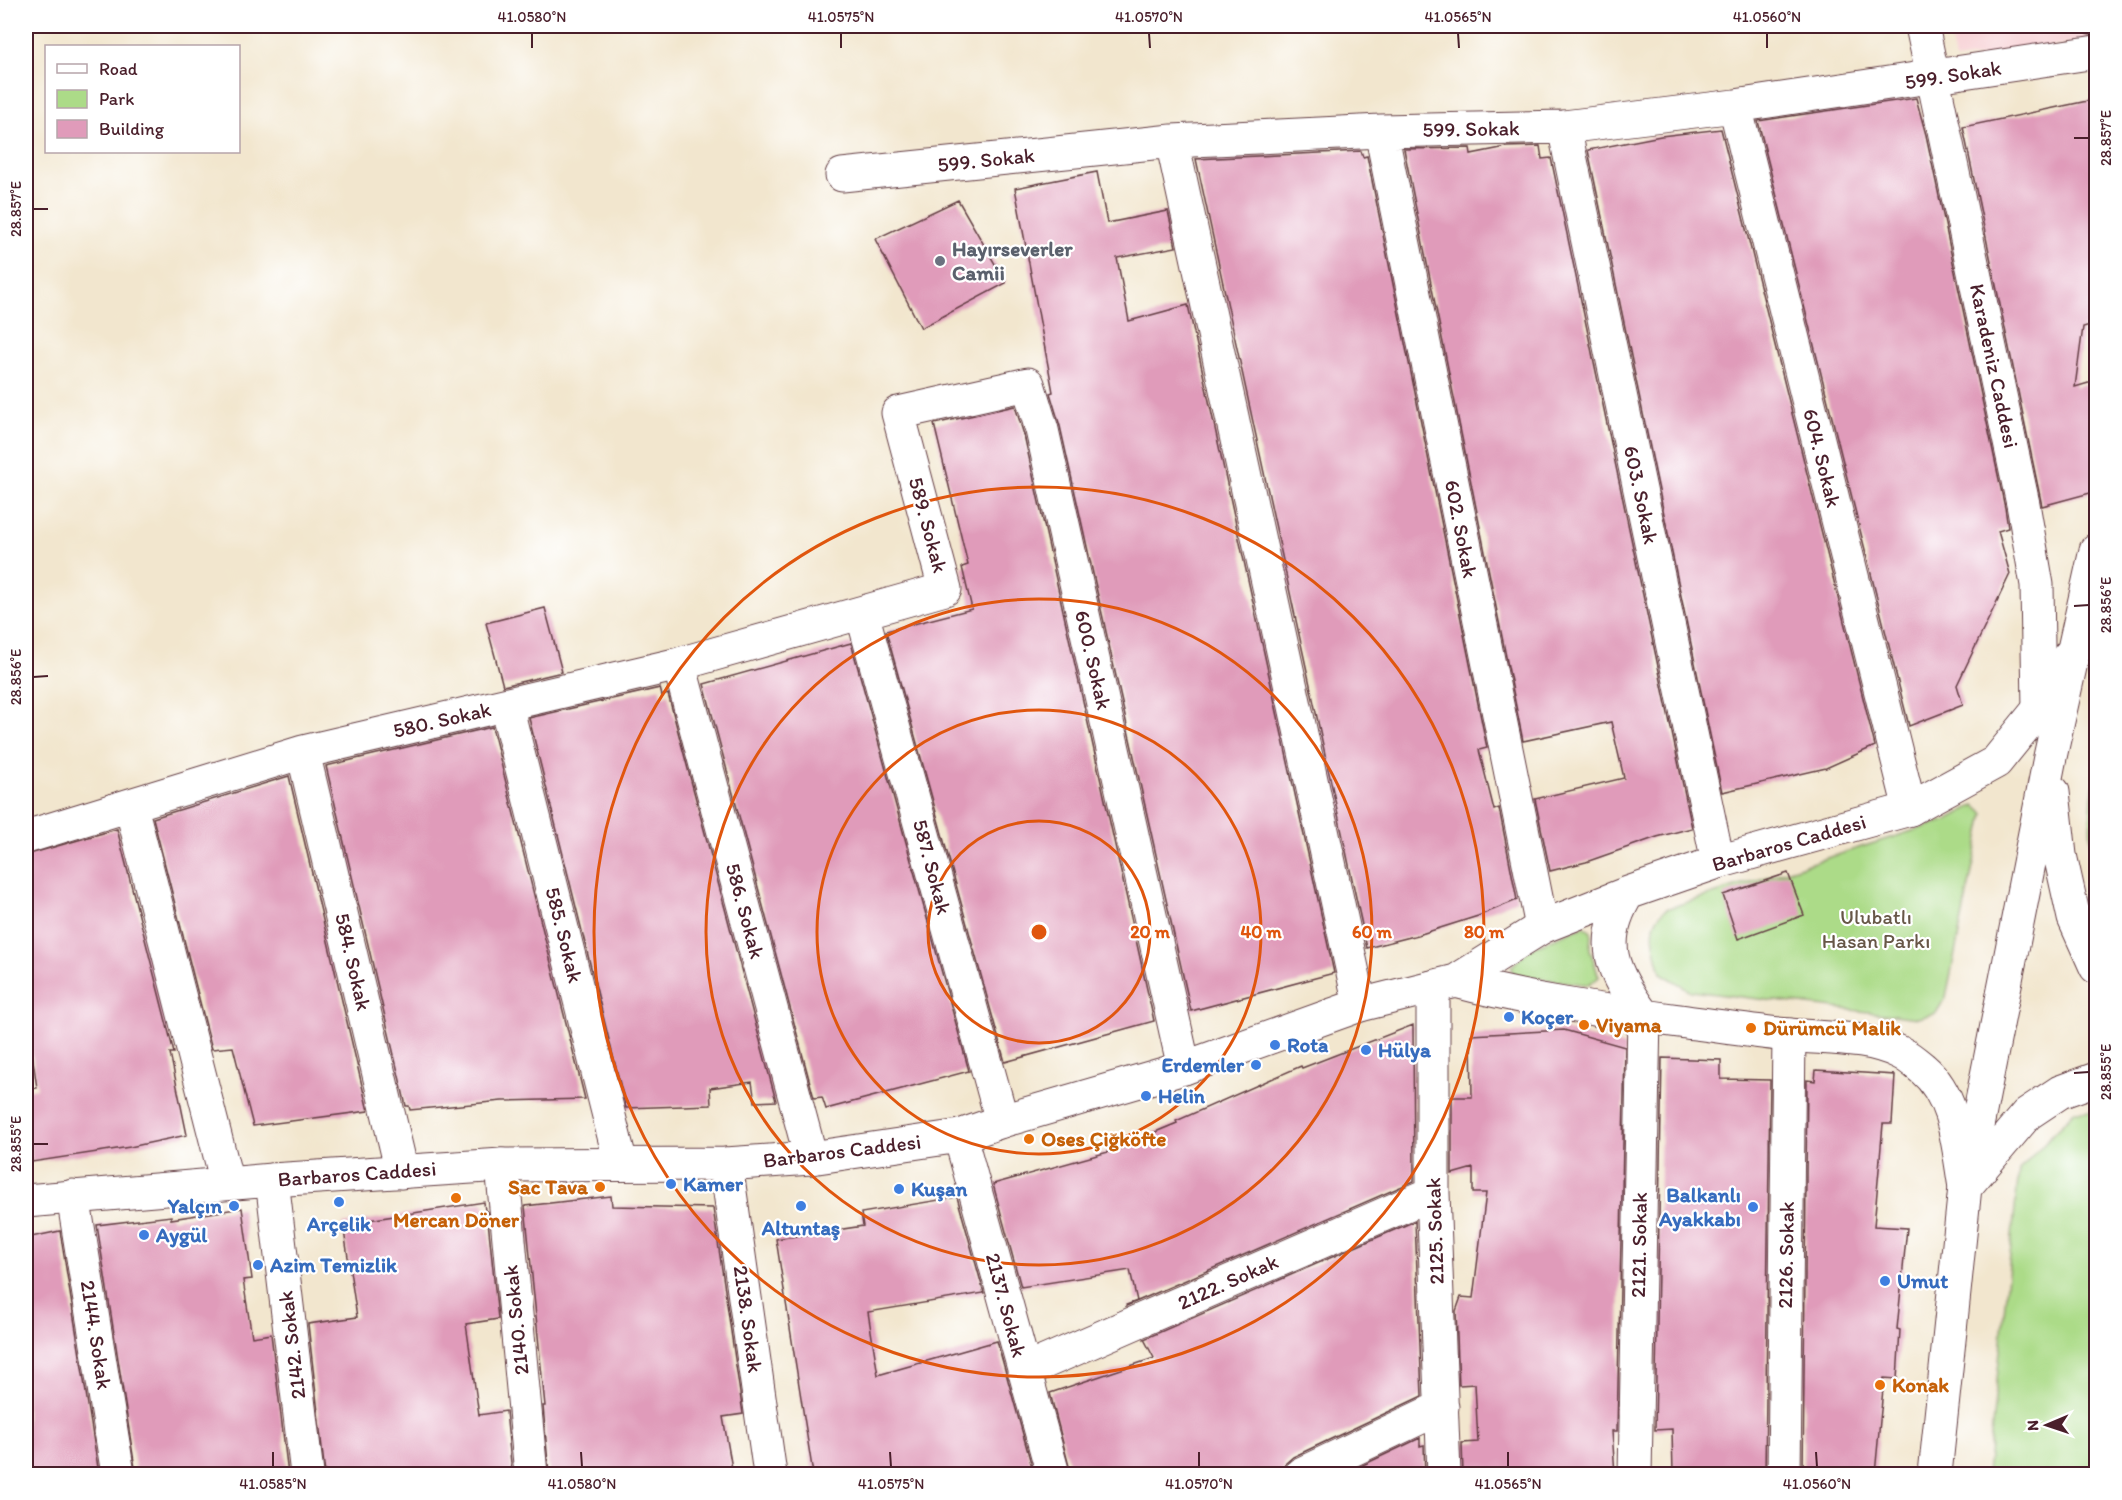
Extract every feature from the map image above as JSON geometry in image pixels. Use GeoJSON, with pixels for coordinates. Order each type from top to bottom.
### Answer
{"type":"FeatureCollection","features":[{"type":"Feature","properties":{"kind":"street","name":"Karadeniz Caddesi"},"geometry":{"type":"LineString","coordinates":[[1922,26],[2023,504],[2037,585],[2039,709]]}},
{"type":"Feature","properties":{"kind":"street","name":"599. Sokak"},"geometry":{"type":"LineString","coordinates":[[842,175],[1172,141],[1381,131],[1564,127],[1735,106],[2097,52]]}},
{"type":"Feature","properties":{"kind":"street","name":"604. Sokak"},"geometry":{"type":"LineString","coordinates":[[1735,106],[1910,809]]}},
{"type":"Feature","properties":{"kind":"street","name":"603. Sokak"},"geometry":{"type":"LineString","coordinates":[[1564,127],[1718,862]]}},
{"type":"Feature","properties":{"kind":"street","name":"602. Sokak"},"geometry":{"type":"LineString","coordinates":[[1381,131],[1542,927]]}},
{"type":"Feature","properties":{"kind":"street"},"geometry":{"type":"LineString","coordinates":[[1172,141],[1360,1005]]}},
{"type":"Feature","properties":{"kind":"street","name":"600. Sokak"},"geometry":{"type":"LineString","coordinates":[[898,413],[1028,384],[1042,430],[1184,1068]]}},
{"type":"Feature","properties":{"kind":"street","name":"589. Sokak"},"geometry":{"type":"LineString","coordinates":[[862,613],[945,589],[898,413]]}},
{"type":"Feature","properties":{"kind":"street"},"geometry":{"type":"LineString","coordinates":[[1935,1474],[1965,1187],[2050,757],[2097,550]]}},
{"type":"Feature","properties":{"kind":"street","name":"580. Sokak"},"geometry":{"type":"LineString","coordinates":[[26,837],[303,752],[679,664],[862,613]]}},
{"type":"Feature","properties":{"kind":"street","name":"587. Sokak"},"geometry":{"type":"LineString","coordinates":[[862,613],[1002,1121]]}},
{"type":"Feature","properties":{"kind":"street","name":"Barbaros Caddesi"},"geometry":{"type":"LineString","coordinates":[[26,1201],[227,1183],[502,1165],[726,1164],[811,1158],[960,1136],[1002,1121],[1184,1068],[1360,1005],[1445,984],[1542,927],[1628,893],[1718,862],[1910,809],[1996,762],[2039,709],[2075,647]]}},
{"type":"Feature","properties":{"kind":"street","name":"586. Sokak"},"geometry":{"type":"LineString","coordinates":[[679,664],[811,1158]]}},
{"type":"Feature","properties":{"kind":"street","name":"585. Sokak"},"geometry":{"type":"LineString","coordinates":[[507,705],[621,1164]]}},
{"type":"Feature","properties":{"kind":"street","name":"584. Sokak"},"geometry":{"type":"LineString","coordinates":[[303,752],[402,1172]]}},
{"type":"Feature","properties":{"kind":"street"},"geometry":{"type":"LineString","coordinates":[[2050,757],[2060,855],[2074,918],[2097,967]]}},
{"type":"Feature","properties":{"kind":"street"},"geometry":{"type":"LineString","coordinates":[[131,806],[227,1183]]}},
{"type":"Feature","properties":{"kind":"street"},"geometry":{"type":"LineString","coordinates":[[1628,893],[1612,923],[1611,956],[1623,988],[1644,1016]]}},
{"type":"Feature","properties":{"kind":"street","name":"Barbaros Caddesi"},"geometry":{"type":"LineString","coordinates":[[1445,984],[1644,1016],[1869,1043],[1901,1053],[1938,1084],[1947,1104],[1956,1135],[1965,1187]]}},
{"type":"Feature","properties":{"kind":"street","name":"2125. Sokak"},"geometry":{"type":"LineString","coordinates":[[1444,1474],[1433,1193],[1445,984]]}},
{"type":"Feature","properties":{"kind":"street","name":"2121. Sokak"},"geometry":{"type":"LineString","coordinates":[[1635,1474],[1644,1016]]}},
{"type":"Feature","properties":{"kind":"street","name":"2126. Sokak"},"geometry":{"type":"LineString","coordinates":[[1784,1474],[1789,1035]]}},
{"type":"Feature","properties":{"kind":"street"},"geometry":{"type":"LineString","coordinates":[[1965,1187],[2027,1114],[2060,1092],[2097,1079]]}},
{"type":"Feature","properties":{"kind":"street","name":"2137. Sokak"},"geometry":{"type":"LineString","coordinates":[[960,1136],[1053,1474]]}},
{"type":"Feature","properties":{"kind":"street","name":"2138. Sokak"},"geometry":{"type":"LineString","coordinates":[[726,1164],[771,1474]]}},
{"type":"Feature","properties":{"kind":"street","name":"2140. Sokak"},"geometry":{"type":"LineString","coordinates":[[502,1165],[531,1474]]}},
{"type":"Feature","properties":{"kind":"street","name":"2142. Sokak"},"geometry":{"type":"LineString","coordinates":[[272,1180],[307,1474]]}},
{"type":"Feature","properties":{"kind":"street","name":"2122. Sokak"},"geometry":{"type":"LineString","coordinates":[[1024,1371],[1433,1193]]}},
{"type":"Feature","properties":{"kind":"street","name":"2144. Sokak"},"geometry":{"type":"LineString","coordinates":[[74,1196],[118,1474]]}},
{"type":"Feature","properties":{"kind":"street"},"geometry":{"type":"LineString","coordinates":[[1301,1474],[1442,1407]]}},
{"type":"Feature","properties":{"kind":"shaded area"},"geometry":{"type":"Polygon","coordinates":[[[1948,26],[2096,26],[2096,40],[1955,60],[1948,26]]]}},
{"type":"Feature","properties":{"kind":"green space"},"geometry":{"type":"Polygon","coordinates":[[[2096,774],[2096,876],[2090,825],[2096,774]]]}},
{"type":"Feature","properties":{"kind":"green space","name":"Ulubatlı Hasan Parkı"},"geometry":{"type":"Polygon","coordinates":[[[1975,805],[1984,813],[1946,997],[1936,1013],[1918,1018],[1691,991],[1661,973],[1653,930],[1659,915],[1666,909],[1947,820],[1975,805]]]}},
{"type":"Feature","properties":{"kind":"green space"},"geometry":{"type":"Polygon","coordinates":[[[1584,926],[1591,932],[1590,950],[1599,977],[1589,985],[1514,975],[1511,967],[1531,948],[1584,926]]]}},
{"type":"Feature","properties":{"kind":"green space"},"geometry":{"type":"Polygon","coordinates":[[[2074,1111],[2096,1111],[2096,1474],[1987,1474],[2019,1170],[2074,1111]]]}},
{"type":"Feature","properties":{"kind":"building"},"geometry":{"type":"Polygon","coordinates":[[[1916,98],[1926,135],[2005,508],[2008,528],[1998,531],[2010,574],[1957,685],[1963,705],[1909,726],[1758,121],[1916,98]]]}},
{"type":"Feature","properties":{"kind":"building"},"geometry":{"type":"Polygon","coordinates":[[[2097,99],[2097,323],[2083,327],[2075,387],[2092,382],[2097,400],[2097,481],[2094,492],[2042,506],[1963,127],[2097,99]]]}},
{"type":"Feature","properties":{"kind":"building"},"geometry":{"type":"Polygon","coordinates":[[[1721,129],[1875,746],[1826,768],[1722,792],[1588,150],[1661,136],[1721,129]]]}},
{"type":"Feature","properties":{"kind":"building"},"geometry":{"type":"Polygon","coordinates":[[[1540,146],[1542,159],[1551,158],[1692,828],[1657,837],[1586,862],[1550,871],[1535,799],[1624,778],[1611,722],[1523,741],[1404,149],[1470,148],[1471,154],[1506,147],[1540,146]]]}},
{"type":"Feature","properties":{"kind":"building"},"geometry":{"type":"Polygon","coordinates":[[[1361,151],[1363,157],[1367,156],[1487,748],[1479,750],[1494,810],[1499,808],[1517,900],[1478,916],[1367,948],[1196,159],[1361,151]]]}},
{"type":"Feature","properties":{"kind":"building"},"geometry":{"type":"Polygon","coordinates":[[[1097,172],[1107,223],[1168,211],[1176,247],[1117,258],[1129,321],[1188,305],[1334,973],[1191,1011],[1060,426],[1050,393],[1053,392],[1015,188],[1097,172]]]}},
{"type":"Feature","properties":{"kind":"building","name":"Hayırseverler Camii"},"geometry":{"type":"Polygon","coordinates":[[[958,200],[1006,283],[921,328],[875,239],[958,200]]]}},
{"type":"Feature","properties":{"kind":"building"},"geometry":{"type":"Polygon","coordinates":[[[1015,406],[1024,435],[1154,1021],[1005,1062],[886,631],[972,609],[962,567],[968,565],[934,424],[1015,406]]]}},
{"type":"Feature","properties":{"kind":"building"},"geometry":{"type":"Polygon","coordinates":[[[545,608],[562,672],[503,686],[486,623],[545,608]]]}},
{"type":"Feature","properties":{"kind":"building"},"geometry":{"type":"Polygon","coordinates":[[[851,643],[969,1071],[826,1109],[822,1097],[814,1098],[704,684],[851,643]]]}},
{"type":"Feature","properties":{"kind":"building"},"geometry":{"type":"Polygon","coordinates":[[[660,688],[662,696],[668,694],[776,1101],[755,1102],[752,1082],[710,1088],[711,1105],[626,1108],[529,718],[660,688]]]}},
{"type":"Feature","properties":{"kind":"building"},"geometry":{"type":"Polygon","coordinates":[[[492,727],[585,1099],[502,1101],[410,1110],[409,1106],[406,1106],[326,766],[492,727]]]}},
{"type":"Feature","properties":{"kind":"building"},"geometry":{"type":"Polygon","coordinates":[[[289,776],[368,1111],[253,1126],[233,1047],[212,1049],[153,818],[289,776]]]}},
{"type":"Feature","properties":{"kind":"building"},"geometry":{"type":"Polygon","coordinates":[[[117,829],[174,1053],[170,1053],[187,1135],[130,1147],[32,1162],[26,1123],[26,1090],[37,1088],[26,1012],[26,855],[117,829]]]}},
{"type":"Feature","properties":{"kind":"building"},"geometry":{"type":"Polygon","coordinates":[[[1788,873],[1804,915],[1738,939],[1723,895],[1788,873]]]}},
{"type":"Feature","properties":{"kind":"building"},"geometry":{"type":"Polygon","coordinates":[[[1413,1025],[1414,1181],[1126,1306],[1137,1301],[1130,1270],[1021,1287],[993,1184],[1137,1144],[1136,1140],[1301,1066],[1302,1068],[1413,1025]]]}},
{"type":"Feature","properties":{"kind":"building"},"geometry":{"type":"Polygon","coordinates":[[[1564,1030],[1625,1047],[1617,1431],[1612,1431],[1615,1474],[1463,1474],[1462,1443],[1478,1442],[1475,1384],[1459,1385],[1456,1311],[1461,1297],[1473,1298],[1486,1193],[1473,1193],[1473,1168],[1452,1174],[1452,1097],[1472,1097],[1471,1035],[1564,1030]]]}},
{"type":"Feature","properties":{"kind":"building"},"geometry":{"type":"Polygon","coordinates":[[[1662,1058],[1721,1060],[1721,1079],[1770,1080],[1765,1474],[1673,1474],[1672,1429],[1655,1430],[1662,1058]]]}},
{"type":"Feature","properties":{"kind":"building"},"geometry":{"type":"Polygon","coordinates":[[[1816,1070],[1895,1075],[1892,1124],[1883,1124],[1874,1226],[1907,1228],[1897,1329],[1900,1330],[1897,1379],[1884,1378],[1875,1474],[1803,1474],[1807,1080],[1815,1081],[1816,1070]]]}},
{"type":"Feature","properties":{"kind":"building"},"geometry":{"type":"Polygon","coordinates":[[[611,1196],[612,1206],[713,1208],[743,1414],[723,1417],[733,1474],[549,1474],[543,1406],[545,1406],[525,1206],[611,1196]]]}},
{"type":"Feature","properties":{"kind":"building"},"geometry":{"type":"Polygon","coordinates":[[[957,1197],[984,1293],[868,1312],[878,1375],[997,1341],[1034,1474],[813,1474],[776,1239],[863,1226],[861,1213],[957,1197]]]}},
{"type":"Feature","properties":{"kind":"building"},"geometry":{"type":"Polygon","coordinates":[[[484,1202],[485,1211],[487,1211],[498,1319],[466,1324],[479,1415],[506,1411],[512,1474],[421,1474],[420,1469],[385,1474],[325,1474],[308,1324],[357,1317],[343,1224],[484,1202]]]}},
{"type":"Feature","properties":{"kind":"building"},"geometry":{"type":"Polygon","coordinates":[[[242,1208],[252,1279],[243,1280],[252,1337],[271,1334],[288,1474],[136,1474],[97,1225],[171,1216],[171,1219],[242,1208]]]}},
{"type":"Feature","properties":{"kind":"building"},"geometry":{"type":"Polygon","coordinates":[[[1415,1221],[1422,1396],[1293,1457],[1285,1464],[1283,1474],[1071,1474],[1050,1393],[1154,1358],[1144,1339],[1415,1221]]]}},
{"type":"Feature","properties":{"kind":"building"},"geometry":{"type":"Polygon","coordinates":[[[60,1231],[99,1474],[26,1474],[26,1238],[60,1231]]]}},
{"type":"Feature","properties":{"kind":"building"},"geometry":{"type":"Polygon","coordinates":[[[1420,1438],[1420,1446],[1424,1445],[1425,1474],[1344,1474],[1420,1438]]]}},
{"type":"Feature","properties":{"kind":"place","name":"Hayırseverler Camii"},"geometry":{"type":"Point","coordinates":[940,261]}},
{"type":"Feature","properties":{"kind":"place","name":"Koçer"},"geometry":{"type":"Point","coordinates":[1509,1017]}},
{"type":"Feature","properties":{"kind":"place","name":"Viyama"},"geometry":{"type":"Point","coordinates":[1584,1025]}},
{"type":"Feature","properties":{"kind":"place","name":"Dürümcü Malik"},"geometry":{"type":"Point","coordinates":[1751,1028]}},
{"type":"Feature","properties":{"kind":"place","name":"Rota"},"geometry":{"type":"Point","coordinates":[1275,1045]}},
{"type":"Feature","properties":{"kind":"place","name":"Hülya"},"geometry":{"type":"Point","coordinates":[1366,1050]}},
{"type":"Feature","properties":{"kind":"place","name":"Erdemler"},"geometry":{"type":"Point","coordinates":[1256,1065]}},
{"type":"Feature","properties":{"kind":"place","name":"Helin"},"geometry":{"type":"Point","coordinates":[1146,1096]}},
{"type":"Feature","properties":{"kind":"place","name":"Oses Çiğköfte"},"geometry":{"type":"Point","coordinates":[1029,1139]}},
{"type":"Feature","properties":{"kind":"place","name":"Kamer"},"geometry":{"type":"Point","coordinates":[671,1184]}},
{"type":"Feature","properties":{"kind":"place","name":"Sac Tava"},"geometry":{"type":"Point","coordinates":[600,1187]}},
{"type":"Feature","properties":{"kind":"place","name":"Kuşan"},"geometry":{"type":"Point","coordinates":[899,1189]}},
{"type":"Feature","properties":{"kind":"place","name":"Mercan Döner"},"geometry":{"type":"Point","coordinates":[456,1198]}},
{"type":"Feature","properties":{"kind":"place","name":"Arçelik"},"geometry":{"type":"Point","coordinates":[339,1202]}},
{"type":"Feature","properties":{"kind":"place","name":"Yalçın"},"geometry":{"type":"Point","coordinates":[234,1206]}},
{"type":"Feature","properties":{"kind":"place","name":"Altuntaş"},"geometry":{"type":"Point","coordinates":[801,1206]}},
{"type":"Feature","properties":{"kind":"place","name":"Balkanlı Ayakkabı"},"geometry":{"type":"Point","coordinates":[1753,1207]}},
{"type":"Feature","properties":{"kind":"place","name":"Aygül"},"geometry":{"type":"Point","coordinates":[144,1235]}},
{"type":"Feature","properties":{"kind":"place","name":"Azim Temizlik"},"geometry":{"type":"Point","coordinates":[258,1265]}},
{"type":"Feature","properties":{"kind":"place","name":"Umut"},"geometry":{"type":"Point","coordinates":[1885,1281]}},
{"type":"Feature","properties":{"kind":"place","name":"Konak"},"geometry":{"type":"Point","coordinates":[1880,1385]}}]}
